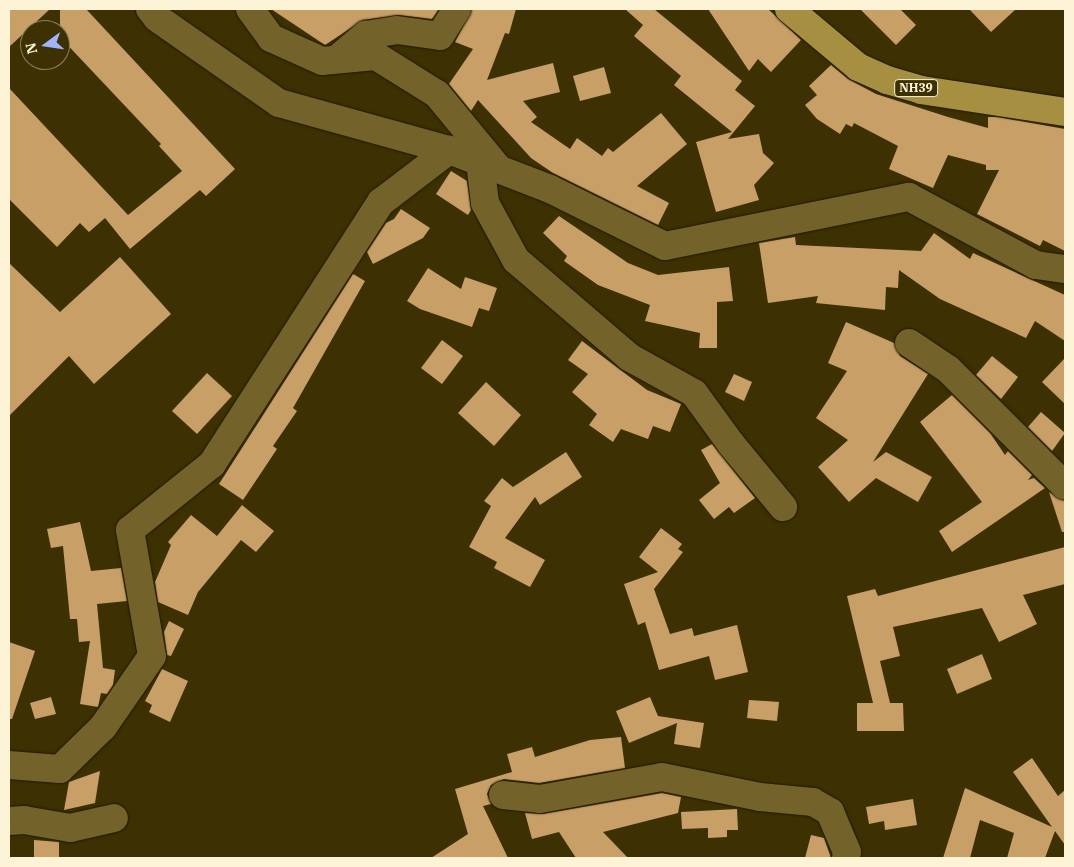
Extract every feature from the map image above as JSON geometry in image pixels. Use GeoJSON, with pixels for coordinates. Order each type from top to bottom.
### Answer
{"type":"FeatureCollection","features":[{"type":"Feature","properties":{"kind":"highway","name":"NH39"},"geometry":{"type":"LineString","coordinates":[[789,9],[858,67],[887,80],[921,90],[1065,112]]}},
{"type":"Feature","properties":{"kind":"street"},"geometry":{"type":"LineString","coordinates":[[150,9],[157,18],[279,103],[449,150],[550,189],[665,246],[909,197],[1036,265],[1065,269]]}},
{"type":"Feature","properties":{"kind":"street"},"geometry":{"type":"LineString","coordinates":[[250,9],[271,38],[322,61],[376,56],[437,94],[490,166],[486,203],[516,260],[629,357],[694,392],[731,444],[783,507]]}},
{"type":"Feature","properties":{"kind":"street"},"geometry":{"type":"LineString","coordinates":[[338,59],[366,35],[391,19],[440,36],[457,9]]}},
{"type":"Feature","properties":{"kind":"street"},"geometry":{"type":"LineString","coordinates":[[9,765],[60,769],[103,727],[152,656],[130,530],[212,464],[381,202],[449,150]]}},
{"type":"Feature","properties":{"kind":"street"},"geometry":{"type":"LineString","coordinates":[[909,343],[948,370],[1065,486]]}},
{"type":"Feature","properties":{"kind":"street"},"geometry":{"type":"LineString","coordinates":[[503,795],[540,799],[662,777],[760,798],[813,802],[830,812],[847,852],[846,858]]}},
{"type":"Feature","properties":{"kind":"street"},"geometry":{"type":"LineString","coordinates":[[9,821],[24,820],[70,828],[114,818]]}},
{"type":"Feature","properties":{"kind":"building"},"geometry":{"type":"Polygon","coordinates":[[[9,9],[50,9],[38,20],[20,20],[20,37],[9,47],[9,9]]]}},
{"type":"Feature","properties":{"kind":"building"},"geometry":{"type":"Polygon","coordinates":[[[60,9],[86,9],[235,169],[206,196],[200,190],[130,249],[105,218],[89,232],[80,223],[57,247],[9,199],[9,88],[128,215],[182,171],[159,146],[161,144],[70,48],[70,20],[60,20],[60,9]]]}},
{"type":"Feature","properties":{"kind":"building"},"geometry":{"type":"Polygon","coordinates":[[[271,9],[439,9],[432,19],[399,15],[363,20],[325,45],[271,9]]]}},
{"type":"Feature","properties":{"kind":"building"},"geometry":{"type":"Polygon","coordinates":[[[472,9],[516,9],[509,34],[505,33],[487,80],[553,63],[560,92],[523,101],[537,117],[531,122],[570,149],[577,138],[602,156],[608,148],[613,152],[661,113],[687,144],[637,186],[669,203],[658,225],[553,173],[531,158],[478,100],[471,111],[449,84],[473,49],[455,42],[472,9]]]}},
{"type":"Feature","properties":{"kind":"building"},"geometry":{"type":"Polygon","coordinates":[[[625,9],[654,9],[742,81],[735,90],[755,106],[728,139],[759,134],[763,153],[774,163],[754,185],[759,200],[716,212],[696,142],[732,132],[674,85],[681,76],[634,36],[643,25],[625,9]]]}},
{"type":"Feature","properties":{"kind":"building"},"geometry":{"type":"Polygon","coordinates":[[[708,9],[768,9],[801,40],[771,72],[758,59],[749,71],[708,9]]]}},
{"type":"Feature","properties":{"kind":"building"},"geometry":{"type":"Polygon","coordinates":[[[860,9],[900,9],[916,25],[896,45],[860,9]]]}},
{"type":"Feature","properties":{"kind":"building"},"geometry":{"type":"Polygon","coordinates":[[[969,9],[1016,9],[991,32],[969,9]]]}},
{"type":"Feature","properties":{"kind":"building"},"geometry":{"type":"Polygon","coordinates":[[[831,65],[848,79],[876,94],[988,128],[988,117],[997,117],[1065,129],[1065,251],[1043,240],[1040,246],[977,214],[999,170],[986,170],[986,165],[948,155],[933,188],[889,169],[898,146],[854,123],[852,127],[846,124],[840,134],[817,119],[805,105],[817,95],[809,86],[831,65]]]}},
{"type":"Feature","properties":{"kind":"building"},"geometry":{"type":"Polygon","coordinates":[[[604,67],[611,93],[580,101],[573,76],[604,67]]]}},
{"type":"Feature","properties":{"kind":"building"},"geometry":{"type":"Polygon","coordinates":[[[451,171],[467,181],[471,210],[468,215],[436,194],[451,171]]]}},
{"type":"Feature","properties":{"kind":"building"},"geometry":{"type":"Polygon","coordinates":[[[401,209],[430,228],[423,238],[373,264],[367,252],[386,223],[394,219],[401,209]]]}},
{"type":"Feature","properties":{"kind":"building"},"geometry":{"type":"Polygon","coordinates":[[[559,216],[628,263],[658,275],[729,267],[733,301],[717,302],[717,348],[699,348],[700,333],[645,321],[650,305],[598,285],[564,261],[567,256],[543,233],[559,216]]]}},
{"type":"Feature","properties":{"kind":"building"},"geometry":{"type":"Polygon","coordinates":[[[934,233],[970,259],[973,253],[1065,295],[1065,341],[1035,321],[1026,338],[940,299],[899,270],[898,288],[886,287],[885,310],[816,303],[818,296],[768,303],[759,243],[795,237],[796,245],[921,251],[934,233]]]}},
{"type":"Feature","properties":{"kind":"building"},"geometry":{"type":"Polygon","coordinates":[[[120,257],[171,314],[94,384],[69,356],[9,416],[9,263],[60,312],[120,257]]]}},
{"type":"Feature","properties":{"kind":"building"},"geometry":{"type":"Polygon","coordinates":[[[428,268],[461,289],[465,277],[497,288],[489,311],[479,308],[472,327],[420,309],[407,301],[428,268]]]}},
{"type":"Feature","properties":{"kind":"building"},"geometry":{"type":"Polygon","coordinates":[[[353,274],[365,281],[293,408],[297,411],[273,446],[277,449],[243,500],[219,484],[353,274]]]}},
{"type":"Feature","properties":{"kind":"building"},"geometry":{"type":"Polygon","coordinates":[[[846,322],[894,343],[900,356],[928,374],[873,462],[886,452],[932,477],[918,502],[876,478],[849,502],[818,467],[848,440],[816,418],[847,371],[828,363],[846,322]]]}},
{"type":"Feature","properties":{"kind":"building"},"geometry":{"type":"Polygon","coordinates":[[[442,340],[463,356],[442,384],[421,368],[442,340]]]}},
{"type":"Feature","properties":{"kind":"building"},"geometry":{"type":"Polygon","coordinates":[[[582,341],[647,390],[681,404],[670,432],[653,426],[648,439],[621,429],[613,442],[589,425],[597,414],[572,392],[588,374],[568,360],[582,341]]]}},
{"type":"Feature","properties":{"kind":"building"},"geometry":{"type":"Polygon","coordinates":[[[992,356],[1018,377],[1001,399],[976,375],[992,356]]]}},
{"type":"Feature","properties":{"kind":"building"},"geometry":{"type":"Polygon","coordinates":[[[1065,358],[1065,404],[1042,382],[1065,358]]]}},
{"type":"Feature","properties":{"kind":"building"},"geometry":{"type":"Polygon","coordinates":[[[207,373],[232,396],[197,434],[172,411],[207,373]]]}},
{"type":"Feature","properties":{"kind":"building"},"geometry":{"type":"Polygon","coordinates":[[[734,374],[752,382],[744,401],[725,392],[734,374]]]}},
{"type":"Feature","properties":{"kind":"building"},"geometry":{"type":"Polygon","coordinates":[[[486,382],[521,415],[494,446],[458,413],[486,382]]]}},
{"type":"Feature","properties":{"kind":"building"},"geometry":{"type":"Polygon","coordinates":[[[952,395],[990,433],[1005,455],[1008,451],[1032,475],[1028,480],[1034,478],[1045,488],[952,552],[939,531],[982,502],[920,422],[952,395]]]}},
{"type":"Feature","properties":{"kind":"building"},"geometry":{"type":"Polygon","coordinates":[[[1041,412],[1065,433],[1052,451],[1028,427],[1041,412]]]}},
{"type":"Feature","properties":{"kind":"building"},"geometry":{"type":"Polygon","coordinates":[[[712,444],[755,498],[734,513],[729,507],[714,519],[699,500],[720,483],[701,450],[712,444]]]}},
{"type":"Feature","properties":{"kind":"building"},"geometry":{"type":"Polygon","coordinates":[[[566,452],[582,477],[540,505],[535,497],[505,538],[545,560],[530,587],[494,568],[497,562],[469,547],[491,506],[484,501],[502,478],[513,487],[566,452]]]}},
{"type":"Feature","properties":{"kind":"building"},"geometry":{"type":"Polygon","coordinates":[[[1049,492],[1065,501],[1065,532],[1062,532],[1049,492]]]}},
{"type":"Feature","properties":{"kind":"building"},"geometry":{"type":"Polygon","coordinates":[[[242,505],[274,531],[256,552],[241,540],[198,592],[188,615],[158,602],[155,582],[171,545],[168,542],[191,515],[217,536],[242,505]]]}},
{"type":"Feature","properties":{"kind":"building"},"geometry":{"type":"Polygon","coordinates":[[[80,522],[91,571],[121,568],[127,601],[97,604],[103,668],[115,670],[113,685],[107,694],[101,693],[98,707],[80,704],[90,641],[79,642],[77,619],[70,619],[63,546],[51,548],[47,529],[80,522]]]}},
{"type":"Feature","properties":{"kind":"building"},"geometry":{"type":"Polygon","coordinates":[[[661,528],[682,544],[678,549],[683,552],[654,589],[670,634],[692,628],[694,636],[737,625],[748,672],[715,680],[709,656],[659,670],[645,622],[638,625],[624,584],[658,572],[639,557],[661,528]]]}},
{"type":"Feature","properties":{"kind":"building"},"geometry":{"type":"Polygon","coordinates":[[[1065,547],[1065,584],[1023,595],[1037,624],[999,642],[982,608],[893,627],[900,656],[880,661],[890,703],[903,703],[904,731],[857,731],[857,703],[873,703],[847,596],[875,589],[878,596],[1065,547]]]}},
{"type":"Feature","properties":{"kind":"building"},"geometry":{"type":"Polygon","coordinates":[[[169,621],[184,629],[171,656],[167,655],[164,632],[169,621]]]}},
{"type":"Feature","properties":{"kind":"building"},"geometry":{"type":"Polygon","coordinates":[[[9,642],[35,651],[12,719],[9,719],[9,642]]]}},
{"type":"Feature","properties":{"kind":"building"},"geometry":{"type":"Polygon","coordinates":[[[982,654],[992,679],[957,694],[947,669],[982,654]]]}},
{"type":"Feature","properties":{"kind":"building"},"geometry":{"type":"Polygon","coordinates":[[[162,669],[188,681],[170,722],[149,712],[152,705],[145,701],[162,669]]]}},
{"type":"Feature","properties":{"kind":"building"},"geometry":{"type":"Polygon","coordinates":[[[51,697],[56,714],[35,719],[30,703],[51,697]]]}},
{"type":"Feature","properties":{"kind":"building"},"geometry":{"type":"Polygon","coordinates":[[[650,697],[658,716],[704,723],[700,748],[674,744],[677,723],[629,743],[616,711],[650,697]]]}},
{"type":"Feature","properties":{"kind":"building"},"geometry":{"type":"Polygon","coordinates":[[[749,700],[779,702],[777,721],[747,718],[749,700]]]}},
{"type":"Feature","properties":{"kind":"building"},"geometry":{"type":"Polygon","coordinates":[[[621,737],[625,768],[539,783],[504,779],[491,785],[487,794],[491,804],[483,806],[508,858],[431,858],[468,834],[455,789],[512,772],[507,754],[532,747],[535,757],[590,740],[621,737]]]}},
{"type":"Feature","properties":{"kind":"building"},"geometry":{"type":"Polygon","coordinates":[[[1032,758],[1058,796],[1065,790],[1065,845],[1055,831],[1045,858],[1007,858],[1014,833],[980,820],[970,858],[943,858],[965,788],[1052,827],[1013,772],[1032,758]]]}},
{"type":"Feature","properties":{"kind":"building"},"geometry":{"type":"Polygon","coordinates":[[[100,771],[95,803],[64,810],[69,782],[100,771]]]}},
{"type":"Feature","properties":{"kind":"building"},"geometry":{"type":"Polygon","coordinates":[[[662,793],[681,797],[678,813],[603,832],[628,858],[576,858],[559,832],[532,839],[525,813],[543,814],[662,793]]]}},
{"type":"Feature","properties":{"kind":"building"},"geometry":{"type":"Polygon","coordinates":[[[913,799],[917,825],[885,830],[884,821],[869,824],[866,807],[913,799]]]}},
{"type":"Feature","properties":{"kind":"building"},"geometry":{"type":"Polygon","coordinates":[[[737,809],[738,830],[727,830],[727,837],[708,838],[708,828],[682,829],[681,812],[737,809]]]}},
{"type":"Feature","properties":{"kind":"building"},"geometry":{"type":"Polygon","coordinates":[[[811,835],[824,838],[831,858],[805,858],[811,835]]]}},
{"type":"Feature","properties":{"kind":"building"},"geometry":{"type":"Polygon","coordinates":[[[34,840],[59,842],[59,858],[34,858],[34,840]]]}}]}
